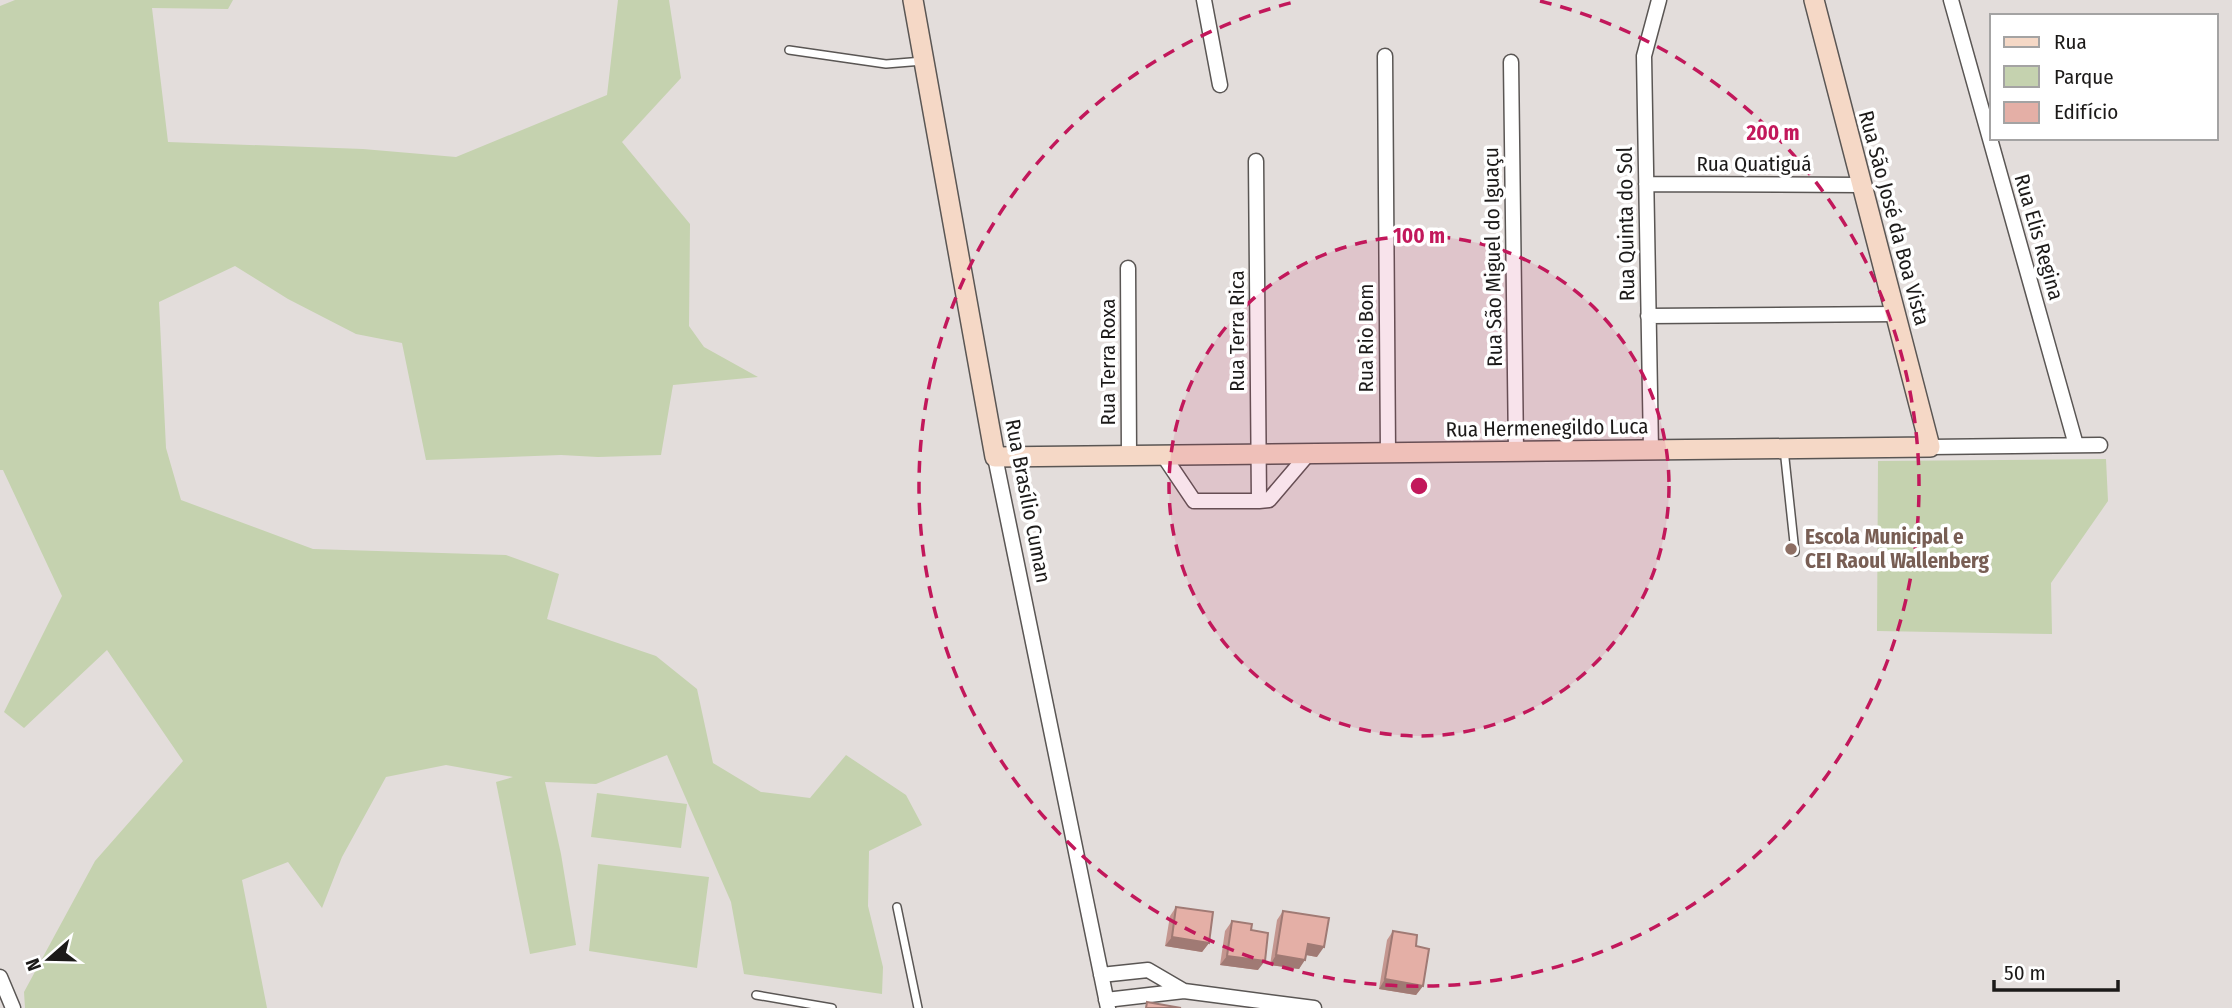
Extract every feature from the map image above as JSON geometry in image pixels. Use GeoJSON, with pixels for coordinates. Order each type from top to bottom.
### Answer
{"type":"FeatureCollection","features":[{"type":"Feature","properties":{"kind":"street","name":"Rua Brasílio Cuman"},"geometry":{"type":"LineString","coordinates":[[913,0],[995,457],[1107,1004]]}},
{"type":"Feature","properties":{"kind":"street"},"geometry":{"type":"LineString","coordinates":[[1204,0],[1220,85]]}},
{"type":"Feature","properties":{"kind":"street","name":"Rua Quinta do Sol"},"geometry":{"type":"LineString","coordinates":[[1651,450],[1644,57],[1659,0]]}},
{"type":"Feature","properties":{"kind":"street","name":"Rua São José da Boa Vista"},"geometry":{"type":"LineString","coordinates":[[1814,0],[1930,447]]}},
{"type":"Feature","properties":{"kind":"street","name":"Rua Elis Regina"},"geometry":{"type":"LineString","coordinates":[[1951,0],[1990,139]]}},
{"type":"Feature","properties":{"kind":"street","name":"Rua Rio Bom"},"geometry":{"type":"LineString","coordinates":[[1385,56],[1388,453]]}},
{"type":"Feature","properties":{"kind":"street","name":"Rua São Miguel do Iguaçu"},"geometry":{"type":"LineString","coordinates":[[1511,62],[1516,451]]}},
{"type":"Feature","properties":{"kind":"street","name":"Rua Elis Regina"},"geometry":{"type":"LineString","coordinates":[[1990,140],[2076,445]]}},
{"type":"Feature","properties":{"kind":"street","name":"Rua Terra Rica"},"geometry":{"type":"LineString","coordinates":[[1256,161],[1259,501]]}},
{"type":"Feature","properties":{"kind":"street","name":"Rua Quatiguá"},"geometry":{"type":"LineString","coordinates":[[1646,184],[1862,185]]}},
{"type":"Feature","properties":{"kind":"street","name":"Rua Terra Roxa"},"geometry":{"type":"LineString","coordinates":[[1128,268],[1129,455]]}},
{"type":"Feature","properties":{"kind":"street"},"geometry":{"type":"LineString","coordinates":[[1648,316],[1896,314]]}},
{"type":"Feature","properties":{"kind":"street","name":"Rua Hermenegildo Luca"},"geometry":{"type":"LineString","coordinates":[[995,457],[2100,445]]}},
{"type":"Feature","properties":{"kind":"street"},"geometry":{"type":"LineString","coordinates":[[1163,455],[1194,501],[1259,501],[1269,500],[1309,453]]}},
{"type":"Feature","properties":{"kind":"street"},"geometry":{"type":"LineString","coordinates":[[1101,975],[1147,970],[1184,991]]}},
{"type":"Feature","properties":{"kind":"street"},"geometry":{"type":"LineString","coordinates":[[0,977],[13,1008]]}},
{"type":"Feature","properties":{"kind":"street"},"geometry":{"type":"LineString","coordinates":[[1107,1004],[1184,991],[1314,1008]]}},
{"type":"Feature","properties":{"kind":"lane"},"geometry":{"type":"LineString","coordinates":[[789,50],[886,64],[924,61]]}},
{"type":"Feature","properties":{"kind":"lane"},"geometry":{"type":"LineString","coordinates":[[1784,448],[1795,552]]}},
{"type":"Feature","properties":{"kind":"lane"},"geometry":{"type":"LineString","coordinates":[[897,907],[918,1008]]}},
{"type":"Feature","properties":{"kind":"lane"},"geometry":{"type":"LineString","coordinates":[[756,995],[832,1008]]}},
{"type":"Feature","properties":{"kind":"green space"},"geometry":{"type":"Polygon","coordinates":[[[15,0],[233,0],[228,9],[152,8],[168,142],[363,149],[456,157],[607,95],[618,0],[669,0],[681,78],[622,142],[690,224],[689,326],[704,347],[758,377],[673,385],[661,455],[561,455],[426,460],[402,343],[356,334],[288,299],[235,266],[159,302],[166,448],[181,500],[313,549],[506,555],[559,574],[547,619],[656,656],[697,689],[713,763],[761,792],[810,798],[846,755],[906,795],[922,825],[869,851],[868,906],[883,967],[882,994],[744,974],[731,902],[667,755],[596,784],[545,782],[561,854],[576,945],[530,954],[496,782],[513,777],[446,765],[386,777],[342,857],[322,908],[288,862],[242,880],[267,1008],[25,1008],[24,992],[95,861],[183,761],[107,650],[24,728],[4,712],[62,596],[3,470],[0,470],[0,6],[15,0]]]}},
{"type":"Feature","properties":{"kind":"green space"},"geometry":{"type":"Polygon","coordinates":[[[2106,459],[2108,501],[2051,583],[2052,634],[1877,631],[1878,461],[2106,459]]]}},
{"type":"Feature","properties":{"kind":"green space"},"geometry":{"type":"Polygon","coordinates":[[[597,793],[687,804],[681,848],[591,837],[597,793]]]}},
{"type":"Feature","properties":{"kind":"green space"},"geometry":{"type":"Polygon","coordinates":[[[598,864],[709,877],[697,968],[589,951],[598,864]]]}},
{"type":"Feature","properties":{"kind":"building"},"geometry":{"type":"Polygon","coordinates":[[[1176,907],[1213,912],[1209,943],[1172,937],[1176,907]]]}},
{"type":"Feature","properties":{"kind":"building"},"geometry":{"type":"Polygon","coordinates":[[[1283,911],[1329,918],[1324,947],[1308,944],[1305,960],[1276,955],[1283,911]]]}},
{"type":"Feature","properties":{"kind":"building"},"geometry":{"type":"Polygon","coordinates":[[[1232,921],[1252,924],[1251,930],[1268,933],[1265,961],[1227,956],[1232,921]]]}},
{"type":"Feature","properties":{"kind":"building"},"geometry":{"type":"Polygon","coordinates":[[[1393,931],[1417,935],[1416,946],[1429,949],[1423,986],[1385,979],[1393,931]]]}},
{"type":"Feature","properties":{"kind":"building"},"geometry":{"type":"Polygon","coordinates":[[[1147,1002],[1181,1008],[1146,1008],[1147,1002]]]}},
{"type":"Feature","properties":{"kind":"place","name":"Escola Municipal e CEI Raoul Wallenberg"},"geometry":{"type":"Point","coordinates":[1791,549]}}]}
